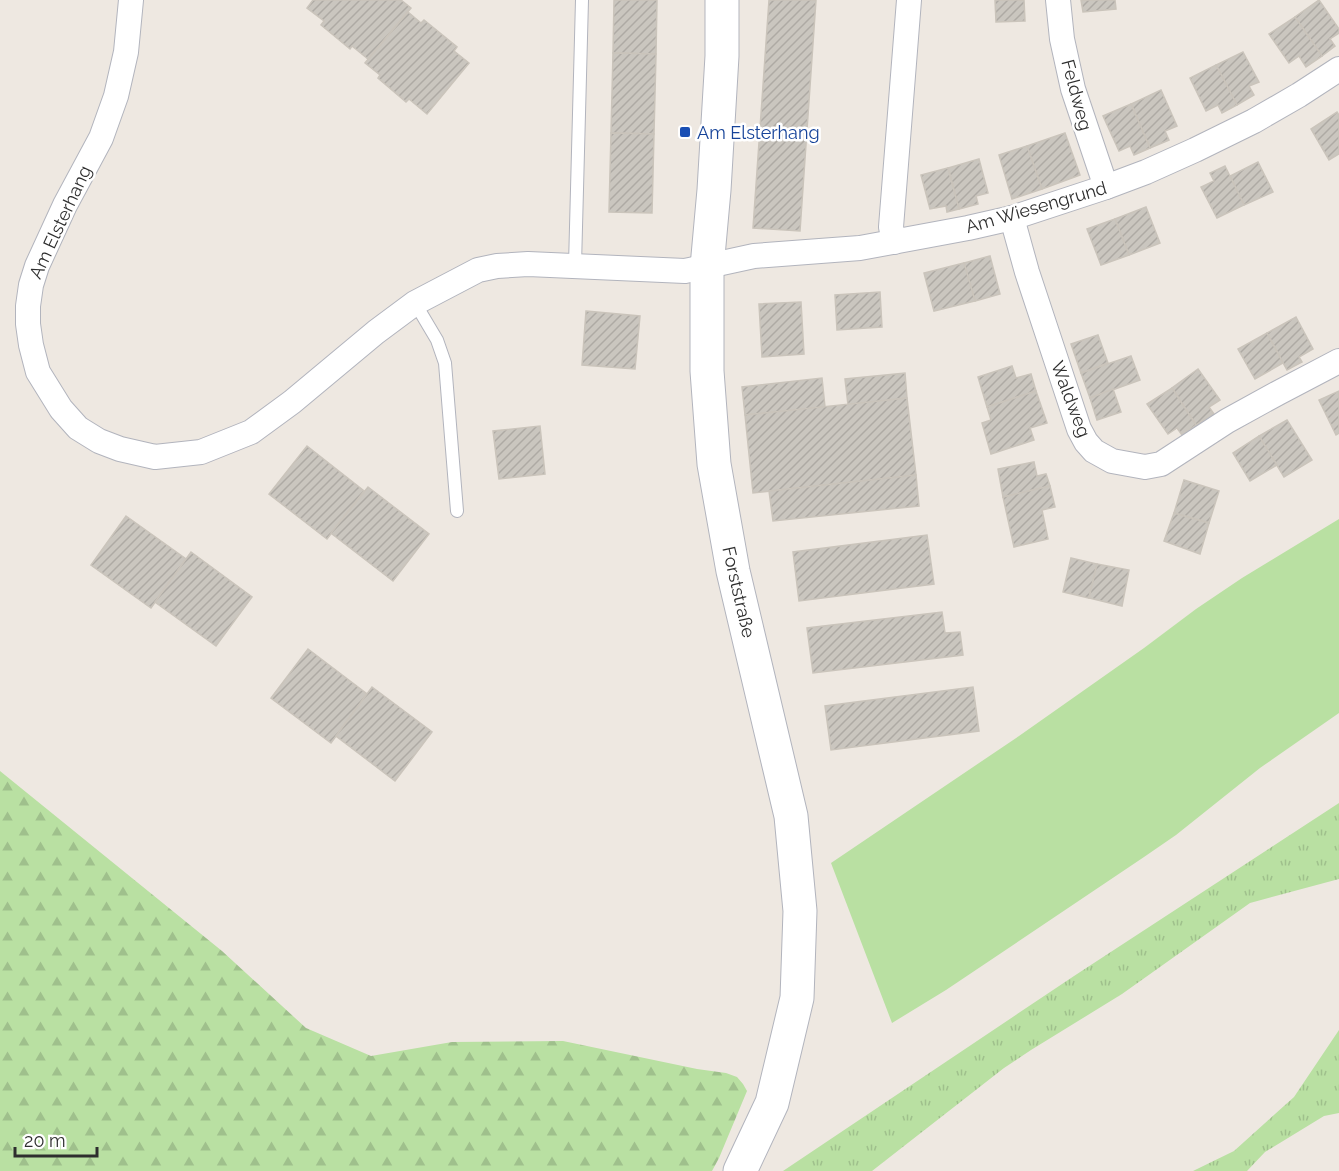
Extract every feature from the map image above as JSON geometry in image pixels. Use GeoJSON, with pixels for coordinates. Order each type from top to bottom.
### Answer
{"type":"FeatureCollection","features":[{"type":"Feature","properties":{"kind":"street","name":"Am Elsterhang"},"geometry":{"type":"LineString","coordinates":[[131,0],[126,52],[116,96],[101,138],[65,205],[37,266],[28,306],[31,345],[38,372],[61,410],[78,428],[99,441],[120,449],[155,457],[201,452],[251,432],[415,303],[478,270],[528,264],[685,271],[707,267]]}},
{"type":"Feature","properties":{"kind":"street","name":"Forststraße"},"geometry":{"type":"LineString","coordinates":[[722,0],[722,56],[707,267],[707,371],[714,464],[733,571],[791,816],[800,911],[797,998],[772,1103],[740,1171]]}},
{"type":"Feature","properties":{"kind":"street"},"geometry":{"type":"LineString","coordinates":[[894,242],[891,227],[909,0]]}},
{"type":"Feature","properties":{"kind":"street","name":"Feldweg"},"geometry":{"type":"LineString","coordinates":[[1058,0],[1062,39],[1073,89],[1106,187]]}},
{"type":"Feature","properties":{"kind":"street","name":"Am Wiesengrund"},"geometry":{"type":"LineString","coordinates":[[707,267],[754,256],[860,248],[1012,218],[1106,187],[1195,150],[1254,121],[1339,69]]}},
{"type":"Feature","properties":{"kind":"street","name":"Waldweg"},"geometry":{"type":"LineString","coordinates":[[1012,218],[1027,273],[1079,429],[1094,451],[1112,461],[1145,467],[1161,464],[1227,421],[1339,361]]}},
{"type":"Feature","properties":{"kind":"lane"},"geometry":{"type":"LineString","coordinates":[[575,265],[582,0]]}},
{"type":"Feature","properties":{"kind":"lane"},"geometry":{"type":"LineString","coordinates":[[415,303],[437,340],[445,363],[457,511]]}},
{"type":"Feature","properties":{"kind":"green space"},"geometry":{"type":"Polygon","coordinates":[[[1339,519],[1339,713],[1260,768],[1176,835],[946,990],[892,1023],[831,863],[1019,736],[1196,609],[1339,519]]]}},
{"type":"Feature","properties":{"kind":"green space"},"geometry":{"type":"Polygon","coordinates":[[[0,771],[222,951],[306,1028],[371,1056],[452,1042],[563,1041],[737,1077],[747,1091],[712,1171],[0,1171],[0,771]]]}},
{"type":"Feature","properties":{"kind":"green space"},"geometry":{"type":"Polygon","coordinates":[[[1339,803],[1339,879],[1250,903],[1122,994],[1004,1068],[872,1171],[783,1171],[1074,976],[1339,803]]]}},
{"type":"Feature","properties":{"kind":"green space"},"geometry":{"type":"Polygon","coordinates":[[[1339,1030],[1339,1113],[1324,1116],[1265,1152],[1247,1171],[1193,1171],[1234,1151],[1294,1097],[1339,1030]]]}},
{"type":"Feature","properties":{"kind":"building"},"geometry":{"type":"Polygon","coordinates":[[[313,0],[401,0],[411,8],[368,59],[352,46],[350,49],[321,25],[324,21],[307,8],[313,0]]]}},
{"type":"Feature","properties":{"kind":"building"},"geometry":{"type":"Polygon","coordinates":[[[614,0],[657,0],[656,54],[613,53],[614,0]]]}},
{"type":"Feature","properties":{"kind":"building"},"geometry":{"type":"Polygon","coordinates":[[[769,0],[816,0],[800,231],[753,228],[769,0]]]}},
{"type":"Feature","properties":{"kind":"building"},"geometry":{"type":"Polygon","coordinates":[[[995,0],[1024,0],[1025,21],[996,22],[995,0]]]}},
{"type":"Feature","properties":{"kind":"building"},"geometry":{"type":"Polygon","coordinates":[[[1081,0],[1115,0],[1116,9],[1083,12],[1081,0]]]}},
{"type":"Feature","properties":{"kind":"building"},"geometry":{"type":"Polygon","coordinates":[[[1319,0],[1339,29],[1339,33],[1330,39],[1335,46],[1322,56],[1295,17],[1319,0]]]}},
{"type":"Feature","properties":{"kind":"building"},"geometry":{"type":"Polygon","coordinates":[[[408,12],[421,23],[424,20],[457,47],[454,51],[469,63],[427,114],[409,99],[406,102],[378,78],[380,75],[365,63],[408,12]]]}},
{"type":"Feature","properties":{"kind":"building"},"geometry":{"type":"Polygon","coordinates":[[[1295,17],[1322,56],[1306,67],[1299,56],[1289,63],[1269,34],[1295,17]]]}},
{"type":"Feature","properties":{"kind":"building"},"geometry":{"type":"Polygon","coordinates":[[[1243,52],[1259,82],[1249,86],[1254,95],[1237,105],[1216,65],[1243,52]]]}},
{"type":"Feature","properties":{"kind":"building"},"geometry":{"type":"Polygon","coordinates":[[[613,53],[656,54],[654,134],[611,133],[613,53]]]}},
{"type":"Feature","properties":{"kind":"building"},"geometry":{"type":"Polygon","coordinates":[[[1216,65],[1237,105],[1222,113],[1218,105],[1206,111],[1190,78],[1216,65]]]}},
{"type":"Feature","properties":{"kind":"building"},"geometry":{"type":"Polygon","coordinates":[[[1161,90],[1177,126],[1165,131],[1169,140],[1150,148],[1131,104],[1161,90]]]}},
{"type":"Feature","properties":{"kind":"building"},"geometry":{"type":"Polygon","coordinates":[[[1131,104],[1150,148],[1134,155],[1130,146],[1119,151],[1103,116],[1131,104]]]}},
{"type":"Feature","properties":{"kind":"building"},"geometry":{"type":"Polygon","coordinates":[[[1337,112],[1339,115],[1339,154],[1329,160],[1311,129],[1337,112]]]}},
{"type":"Feature","properties":{"kind":"building"},"geometry":{"type":"Polygon","coordinates":[[[611,133],[654,134],[652,213],[609,212],[611,133]]]}},
{"type":"Feature","properties":{"kind":"building"},"geometry":{"type":"Polygon","coordinates":[[[1065,133],[1080,175],[1042,189],[1027,146],[1065,133]]]}},
{"type":"Feature","properties":{"kind":"building"},"geometry":{"type":"Polygon","coordinates":[[[1027,146],[1042,189],[1012,199],[999,155],[1027,146]]]}},
{"type":"Feature","properties":{"kind":"building"},"geometry":{"type":"Polygon","coordinates":[[[979,159],[988,193],[976,196],[978,204],[959,209],[948,168],[979,159]]]}},
{"type":"Feature","properties":{"kind":"building"},"geometry":{"type":"Polygon","coordinates":[[[1258,162],[1273,192],[1244,205],[1230,176],[1258,162]]]}},
{"type":"Feature","properties":{"kind":"building"},"geometry":{"type":"Polygon","coordinates":[[[1225,166],[1244,205],[1217,218],[1201,187],[1214,181],[1210,173],[1225,166]]]}},
{"type":"Feature","properties":{"kind":"building"},"geometry":{"type":"Polygon","coordinates":[[[948,168],[959,209],[947,212],[946,206],[930,209],[921,175],[948,168]]]}},
{"type":"Feature","properties":{"kind":"building"},"geometry":{"type":"Polygon","coordinates":[[[1146,207],[1160,243],[1129,255],[1115,219],[1146,207]]]}},
{"type":"Feature","properties":{"kind":"building"},"geometry":{"type":"Polygon","coordinates":[[[1115,219],[1129,255],[1101,265],[1087,229],[1115,219]]]}},
{"type":"Feature","properties":{"kind":"building"},"geometry":{"type":"Polygon","coordinates":[[[990,256],[1000,294],[975,301],[964,263],[990,256]]]}},
{"type":"Feature","properties":{"kind":"building"},"geometry":{"type":"Polygon","coordinates":[[[964,263],[975,301],[934,311],[924,273],[964,263]]]}},
{"type":"Feature","properties":{"kind":"building"},"geometry":{"type":"Polygon","coordinates":[[[880,292],[882,327],[837,330],[835,295],[880,292]]]}},
{"type":"Feature","properties":{"kind":"building"},"geometry":{"type":"Polygon","coordinates":[[[801,302],[804,354],[762,357],[759,304],[801,302]]]}},
{"type":"Feature","properties":{"kind":"building"},"geometry":{"type":"Polygon","coordinates":[[[586,311],[640,316],[635,369],[582,365],[586,311]]]}},
{"type":"Feature","properties":{"kind":"building"},"geometry":{"type":"Polygon","coordinates":[[[1296,317],[1313,349],[1299,357],[1302,362],[1287,370],[1267,333],[1296,317]]]}},
{"type":"Feature","properties":{"kind":"building"},"geometry":{"type":"Polygon","coordinates":[[[1267,333],[1283,363],[1255,379],[1238,349],[1267,333]]]}},
{"type":"Feature","properties":{"kind":"building"},"geometry":{"type":"Polygon","coordinates":[[[1098,335],[1108,363],[1081,373],[1071,344],[1098,335]]]}},
{"type":"Feature","properties":{"kind":"building"},"geometry":{"type":"Polygon","coordinates":[[[1131,356],[1140,380],[1090,398],[1081,373],[1131,356]]]}},
{"type":"Feature","properties":{"kind":"building"},"geometry":{"type":"Polygon","coordinates":[[[1012,366],[1016,378],[1031,374],[1036,391],[987,407],[978,377],[1012,366]]]}},
{"type":"Feature","properties":{"kind":"building"},"geometry":{"type":"Polygon","coordinates":[[[1198,369],[1220,400],[1209,407],[1214,414],[1196,425],[1172,388],[1198,369]]]}},
{"type":"Feature","properties":{"kind":"building"},"geometry":{"type":"Polygon","coordinates":[[[905,373],[907,398],[848,405],[845,379],[905,373]]]}},
{"type":"Feature","properties":{"kind":"building"},"geometry":{"type":"Polygon","coordinates":[[[822,378],[825,407],[745,415],[742,387],[822,378]]]}},
{"type":"Feature","properties":{"kind":"building"},"geometry":{"type":"Polygon","coordinates":[[[1172,388],[1196,425],[1182,435],[1177,428],[1168,434],[1147,404],[1172,388]]]}},
{"type":"Feature","properties":{"kind":"building"},"geometry":{"type":"Polygon","coordinates":[[[1113,389],[1121,412],[1097,420],[1090,398],[1113,389]]]}},
{"type":"Feature","properties":{"kind":"building"},"geometry":{"type":"Polygon","coordinates":[[[1036,391],[1047,423],[1030,428],[1034,440],[991,454],[982,423],[991,420],[987,407],[1036,391]]]}},
{"type":"Feature","properties":{"kind":"building"},"geometry":{"type":"Polygon","coordinates":[[[1339,391],[1339,433],[1336,435],[1319,400],[1339,391]]]}},
{"type":"Feature","properties":{"kind":"building"},"geometry":{"type":"Polygon","coordinates":[[[907,398],[916,475],[753,493],[745,415],[907,398]]]}},
{"type":"Feature","properties":{"kind":"building"},"geometry":{"type":"Polygon","coordinates":[[[1287,420],[1312,460],[1284,477],[1259,436],[1287,420]]]}},
{"type":"Feature","properties":{"kind":"building"},"geometry":{"type":"Polygon","coordinates":[[[540,426],[545,474],[499,479],[493,431],[540,426]]]}},
{"type":"Feature","properties":{"kind":"building"},"geometry":{"type":"Polygon","coordinates":[[[1259,436],[1277,465],[1250,481],[1233,453],[1259,436]]]}},
{"type":"Feature","properties":{"kind":"building"},"geometry":{"type":"Polygon","coordinates":[[[307,446],[364,491],[327,539],[269,494],[307,446]]]}},
{"type":"Feature","properties":{"kind":"building"},"geometry":{"type":"Polygon","coordinates":[[[1034,462],[1037,476],[1046,474],[1050,486],[1003,497],[998,469],[1034,462]]]}},
{"type":"Feature","properties":{"kind":"building"},"geometry":{"type":"Polygon","coordinates":[[[916,475],[919,506],[773,521],[769,491],[916,475]]]}},
{"type":"Feature","properties":{"kind":"building"},"geometry":{"type":"Polygon","coordinates":[[[1184,480],[1219,491],[1209,523],[1174,513],[1184,480]]]}},
{"type":"Feature","properties":{"kind":"building"},"geometry":{"type":"Polygon","coordinates":[[[1050,486],[1055,507],[1042,510],[1048,539],[1014,547],[1003,497],[1050,486]]]}},
{"type":"Feature","properties":{"kind":"building"},"geometry":{"type":"Polygon","coordinates":[[[368,487],[429,534],[393,581],[331,533],[368,487]]]}},
{"type":"Feature","properties":{"kind":"building"},"geometry":{"type":"Polygon","coordinates":[[[1174,513],[1209,523],[1200,554],[1164,541],[1174,513]]]}},
{"type":"Feature","properties":{"kind":"building"},"geometry":{"type":"Polygon","coordinates":[[[126,516],[186,559],[151,608],[91,565],[126,516]]]}},
{"type":"Feature","properties":{"kind":"building"},"geometry":{"type":"Polygon","coordinates":[[[927,535],[934,584],[799,601],[793,552],[927,535]]]}},
{"type":"Feature","properties":{"kind":"building"},"geometry":{"type":"Polygon","coordinates":[[[191,552],[252,597],[216,646],[155,602],[191,552]]]}},
{"type":"Feature","properties":{"kind":"building"},"geometry":{"type":"Polygon","coordinates":[[[1071,558],[1097,564],[1089,598],[1063,592],[1071,558]]]}},
{"type":"Feature","properties":{"kind":"building"},"geometry":{"type":"Polygon","coordinates":[[[1097,564],[1129,570],[1122,606],[1089,598],[1097,564]]]}},
{"type":"Feature","properties":{"kind":"building"},"geometry":{"type":"Polygon","coordinates":[[[942,612],[945,633],[960,632],[963,655],[813,673],[807,628],[942,612]]]}},
{"type":"Feature","properties":{"kind":"building"},"geometry":{"type":"Polygon","coordinates":[[[308,649],[367,694],[331,743],[271,698],[308,649]]]}},
{"type":"Feature","properties":{"kind":"building"},"geometry":{"type":"Polygon","coordinates":[[[372,687],[432,732],[395,781],[336,736],[372,687]]]}},
{"type":"Feature","properties":{"kind":"building"},"geometry":{"type":"Polygon","coordinates":[[[973,687],[979,731],[831,750],[825,706],[973,687]]]}},
{"type":"Feature","properties":{"kind":"place","name":"Am Elsterhang"},"geometry":{"type":"Point","coordinates":[685,132]}}]}
